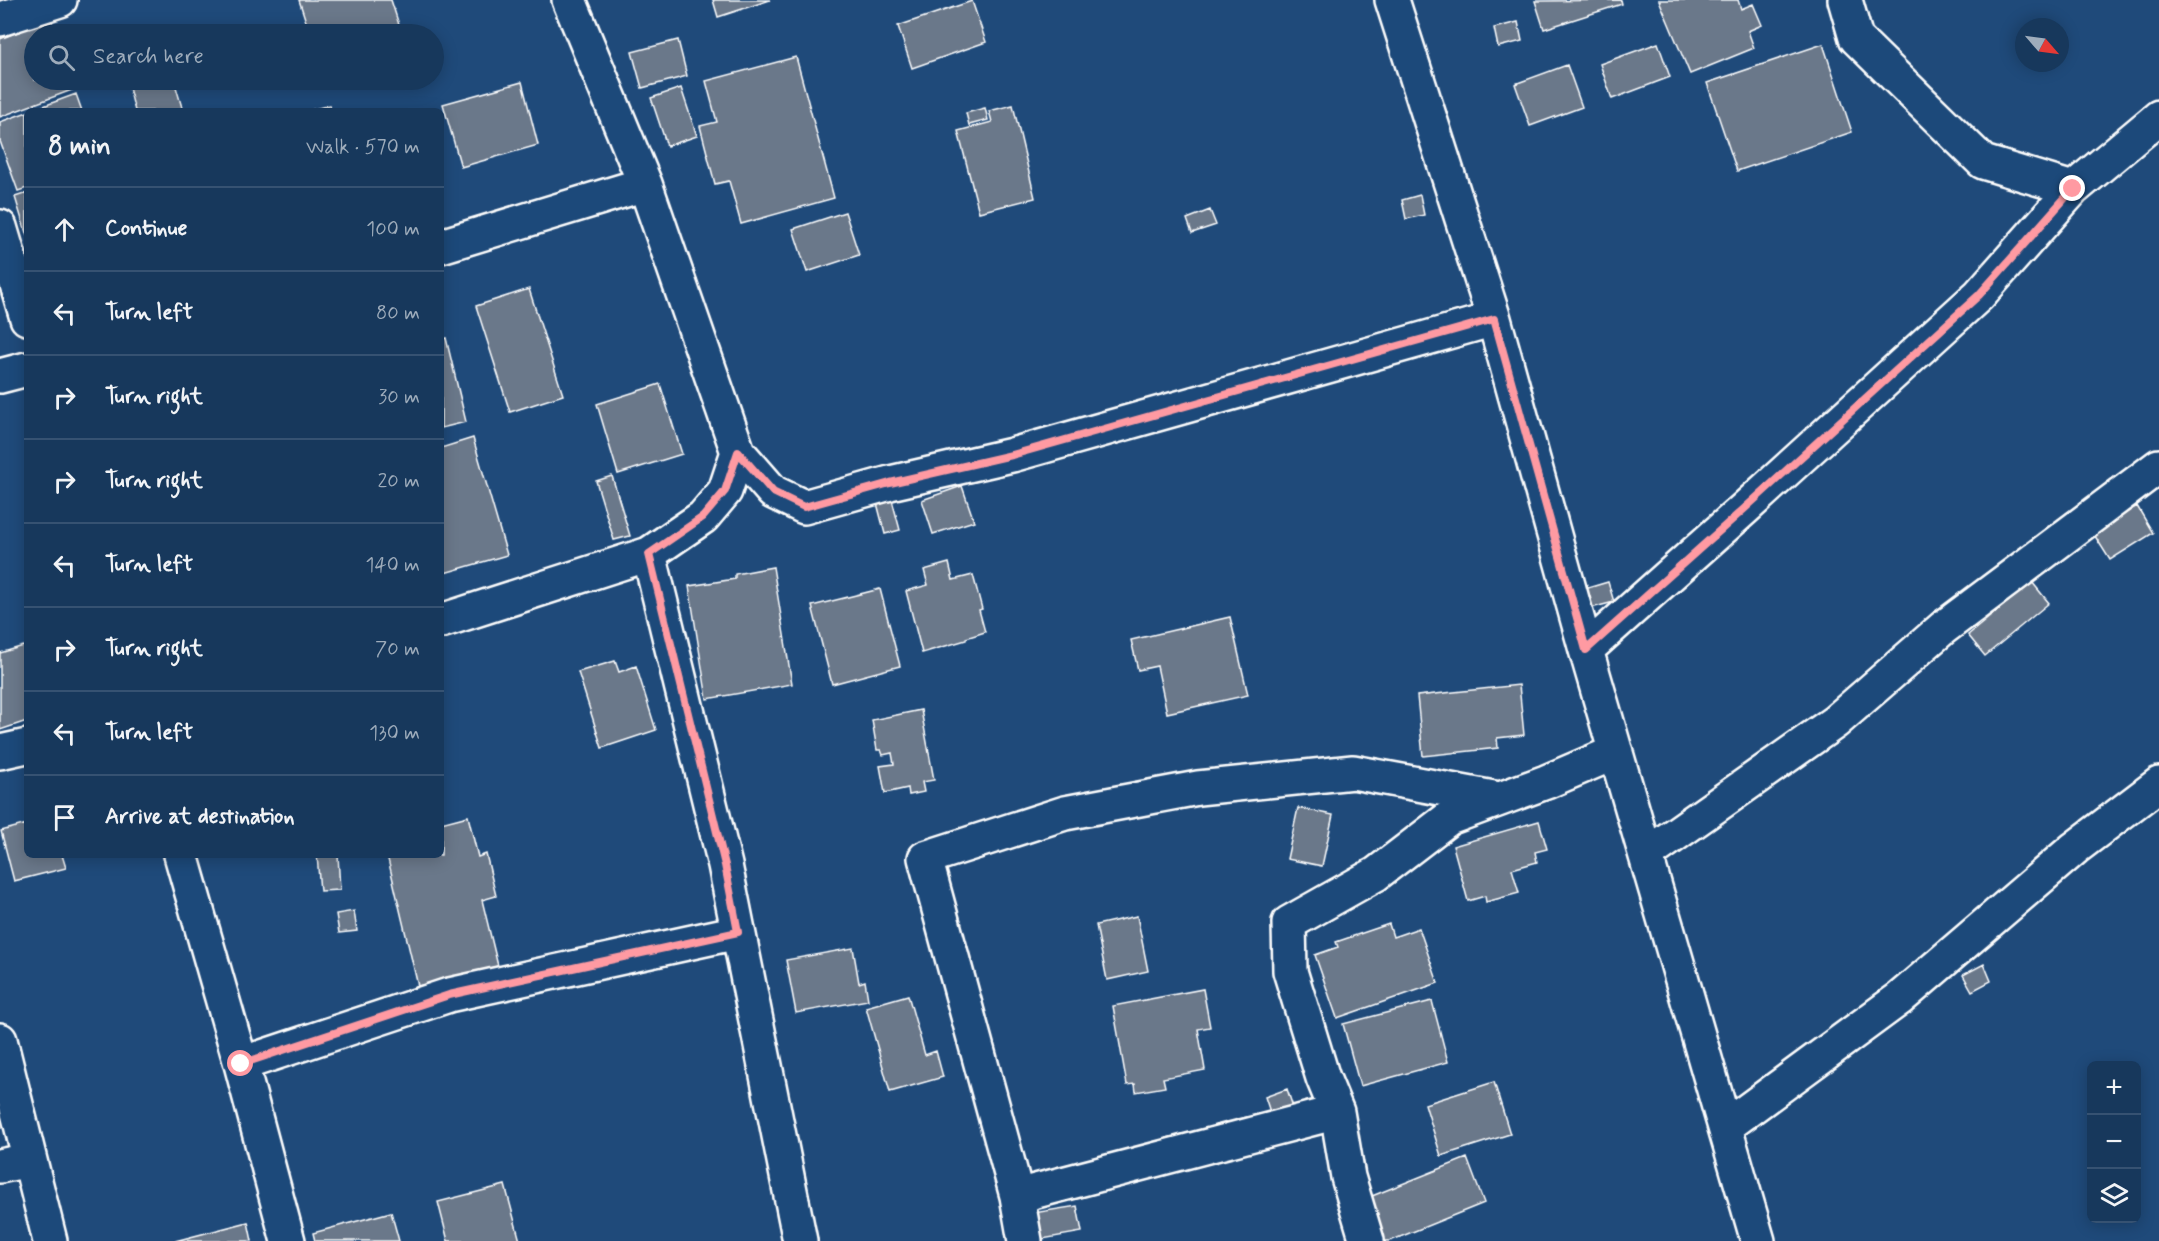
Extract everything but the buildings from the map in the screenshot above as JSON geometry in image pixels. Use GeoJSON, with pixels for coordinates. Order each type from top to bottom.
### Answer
{"type":"FeatureCollection","features":[{"type":"Feature","properties":{"kind":"street"},"geometry":{"type":"LineString","coordinates":[[0,19],[60,0]]}},
{"type":"Feature","properties":{"kind":"street"},"geometry":{"type":"LineString","coordinates":[[569,0],[645,184],[738,452],[773,492],[804,507],[890,483],[1012,455],[1494,319]]}},
{"type":"Feature","properties":{"kind":"street"},"geometry":{"type":"LineString","coordinates":[[1392,0],[1494,319],[1586,650],[1758,1241]]}},
{"type":"Feature","properties":{"kind":"street"},"geometry":{"type":"LineString","coordinates":[[1845,0],[1856,38],[1983,162],[2073,189]]}},
{"type":"Feature","properties":{"kind":"street"},"geometry":{"type":"LineString","coordinates":[[1586,650],[1979,295],[2073,189],[2159,117]]}},
{"type":"Feature","properties":{"kind":"street"},"geometry":{"type":"LineString","coordinates":[[444,245],[645,184]]}},
{"type":"Feature","properties":{"kind":"street"},"geometry":{"type":"LineString","coordinates":[[0,227],[24,308]]}},
{"type":"Feature","properties":{"kind":"street"},"geometry":{"type":"LineString","coordinates":[[0,376],[24,370]]}},
{"type":"Feature","properties":{"kind":"street"},"geometry":{"type":"LineString","coordinates":[[444,620],[649,554],[703,517],[725,491],[738,452]]}},
{"type":"Feature","properties":{"kind":"street"},"geometry":{"type":"LineString","coordinates":[[1646,855],[1835,722],[1943,628],[2159,466]]}},
{"type":"Feature","properties":{"kind":"street"},"geometry":{"type":"LineString","coordinates":[[649,554],[725,865],[800,1241]]}},
{"type":"Feature","properties":{"kind":"street"},"geometry":{"type":"LineString","coordinates":[[0,752],[24,747]]}},
{"type":"Feature","properties":{"kind":"street"},"geometry":{"type":"LineString","coordinates":[[1367,1241],[1348,1177],[1337,1112],[1323,1078],[1290,971],[1289,923],[1376,874],[1449,818],[1546,782],[1616,752]]}},
{"type":"Feature","properties":{"kind":"street"},"geometry":{"type":"LineString","coordinates":[[1025,1241],[1017,1196],[925,858],[1065,813],[1198,788],[1341,773],[1353,772],[1499,799]]}},
{"type":"Feature","properties":{"kind":"street"},"geometry":{"type":"LineString","coordinates":[[1725,1126],[1899,999],[2075,848],[2159,784]]}},
{"type":"Feature","properties":{"kind":"street"},"geometry":{"type":"LineString","coordinates":[[182,858],[241,1064],[288,1241]]}},
{"type":"Feature","properties":{"kind":"street"},"geometry":{"type":"LineString","coordinates":[[241,1064],[449,995],[738,932]]}},
{"type":"Feature","properties":{"kind":"street"},"geometry":{"type":"LineString","coordinates":[[0,1040],[15,1163],[50,1241]]}},
{"type":"Feature","properties":{"kind":"street"},"geometry":{"type":"LineString","coordinates":[[1017,1196],[1337,1112]]}},
{"type":"Feature","properties":{"kind":"route"},"geometry":{"type":"LineString","coordinates":[[241,1064],[449,995],[738,932],[725,865],[649,554],[703,517],[725,491],[738,452],[773,492],[804,507],[890,483],[1012,455],[1494,319],[1586,650],[1979,295],[2073,189]]}}]}
